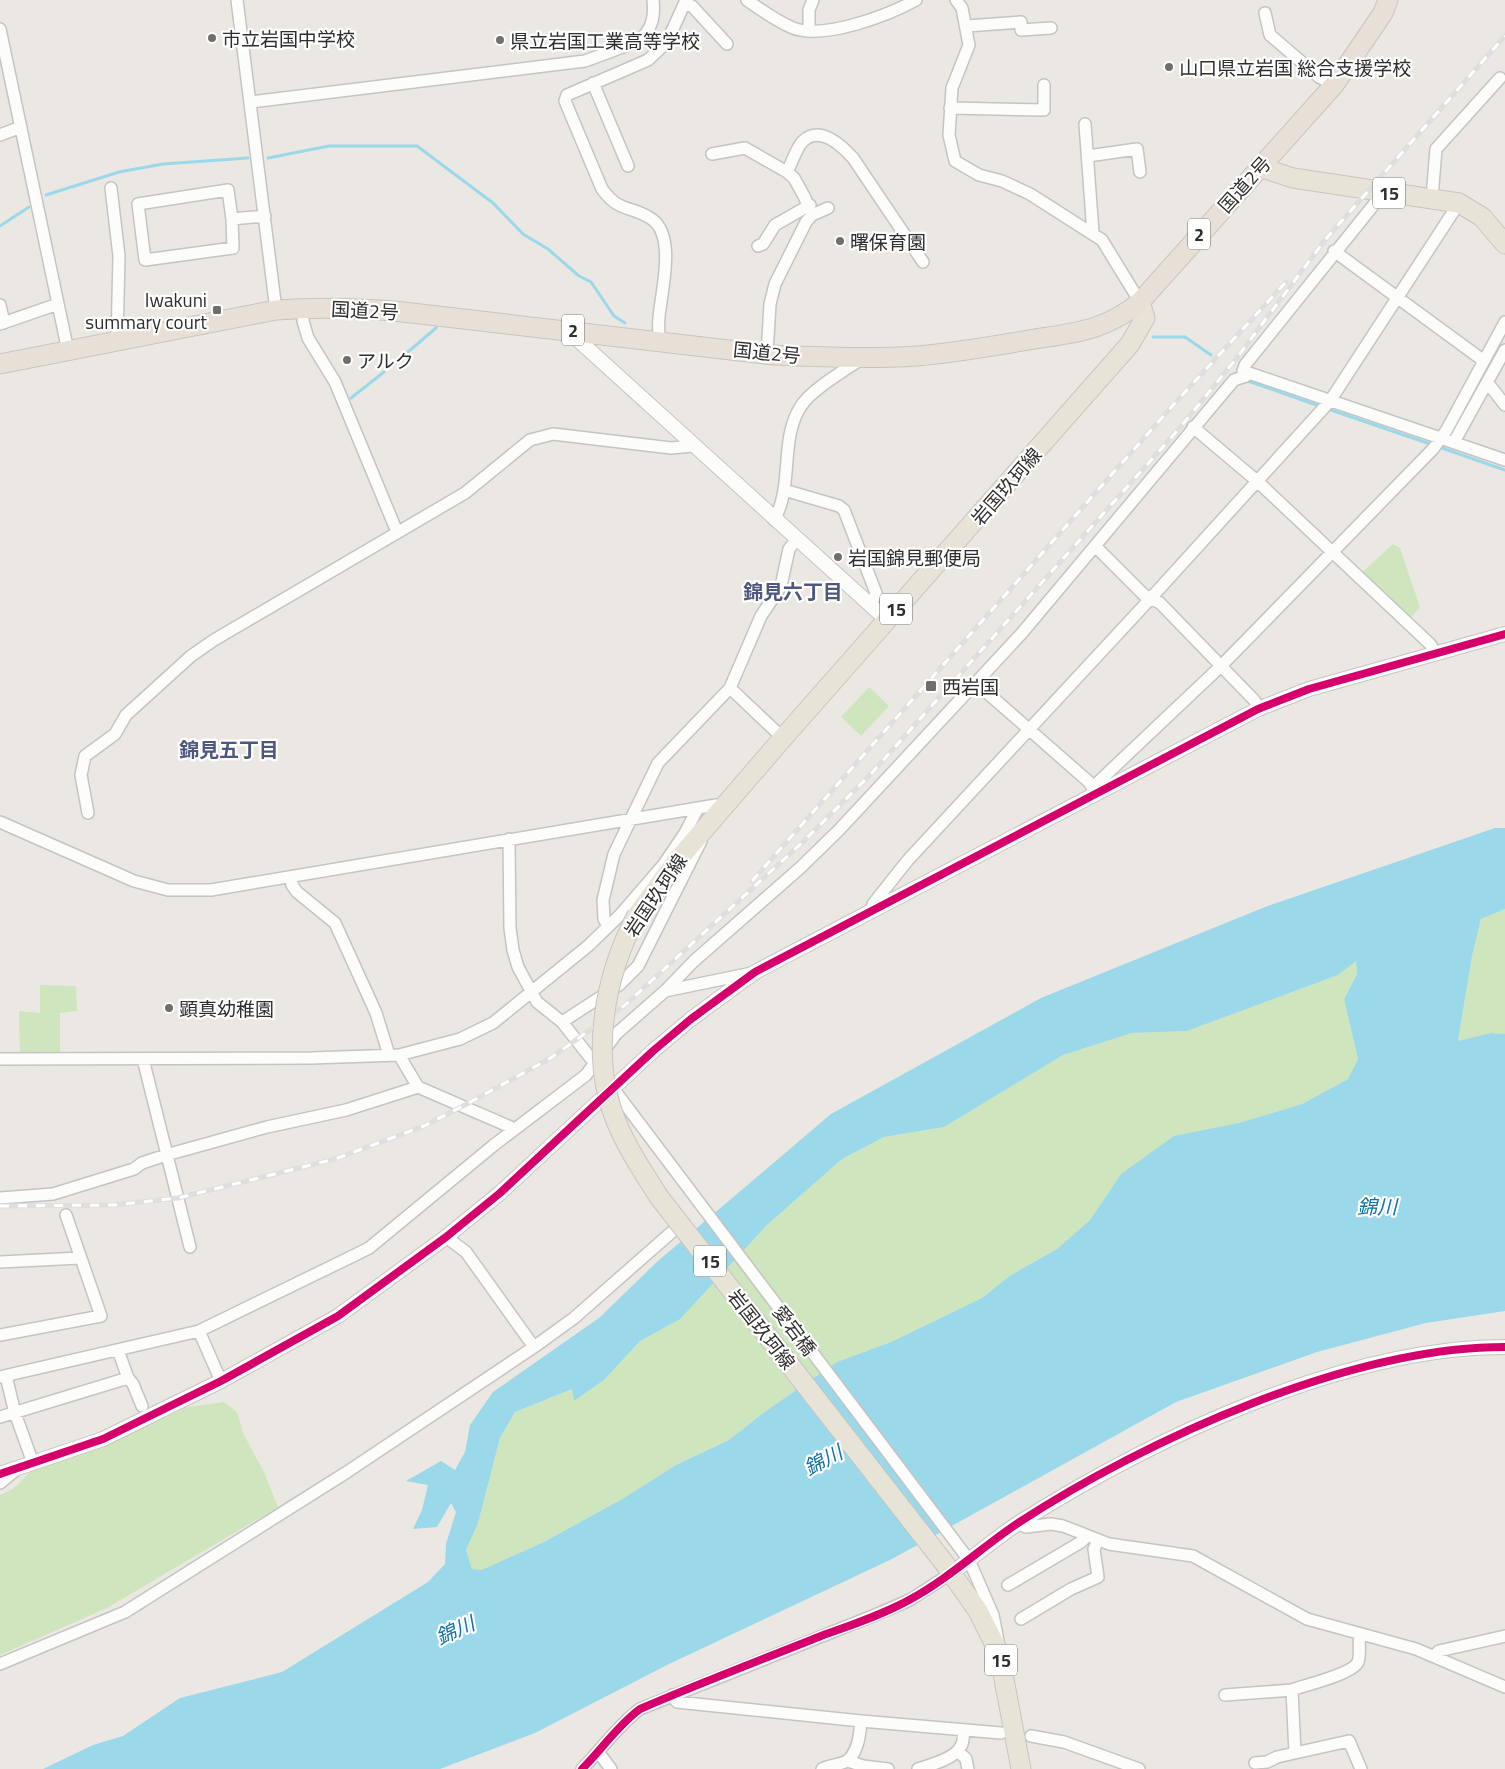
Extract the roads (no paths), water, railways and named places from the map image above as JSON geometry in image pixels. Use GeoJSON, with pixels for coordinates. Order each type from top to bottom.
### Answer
{"type":"FeatureCollection","features":[{"type":"Feature","properties":{"kind":"highway","name":"国道2号"},"geometry":{"type":"LineString","coordinates":[[0,364],[276,310],[304,308],[363,308],[565,329],[767,354],[862,358],[959,352],[1095,329],[1123,316],[1140,302],[1259,167],[1334,86],[1383,13],[1388,0]]}},
{"type":"Feature","properties":{"kind":"main road","name":"15"},"geometry":{"type":"LineString","coordinates":[[1259,167],[1293,178],[1459,203],[1482,217],[1505,244]]}},
{"type":"Feature","properties":{"kind":"main road","name":"岩国玖珂線"},"geometry":{"type":"LineString","coordinates":[[1021,1769],[999,1653],[988,1627],[949,1568],[659,1197],[635,1161],[615,1120],[607,1086],[603,1020],[615,962],[628,915],[1130,344],[1145,318],[1140,302]]}},
{"type":"Feature","properties":{"kind":"street"},"geometry":{"type":"LineString","coordinates":[[237,0],[276,310]]}},
{"type":"Feature","properties":{"kind":"street"},"geometry":{"type":"LineString","coordinates":[[251,102],[585,61],[639,41],[646,34],[652,23],[653,0]]}},
{"type":"Feature","properties":{"kind":"street"},"geometry":{"type":"LineString","coordinates":[[747,0],[795,29],[809,30],[845,26],[895,12],[916,0]]}},
{"type":"Feature","properties":{"kind":"street"},"geometry":{"type":"LineString","coordinates":[[809,30],[809,10],[813,0]]}},
{"type":"Feature","properties":{"kind":"street"},"geometry":{"type":"LineString","coordinates":[[956,0],[962,8],[967,26],[968,45],[952,88],[949,135],[955,160],[979,175],[1002,181],[1030,194],[1093,233],[1102,240],[1140,302]]}},
{"type":"Feature","properties":{"kind":"street"},"geometry":{"type":"LineString","coordinates":[[659,340],[659,318],[666,271],[662,233],[656,222],[647,216],[622,208],[610,200],[602,189],[565,101],[567,95],[648,60],[667,42],[685,1],[692,6],[727,44]]}},
{"type":"Feature","properties":{"kind":"street"},"geometry":{"type":"LineString","coordinates":[[1265,14],[1270,35],[1319,77],[1334,86]]}},
{"type":"Feature","properties":{"kind":"street"},"geometry":{"type":"LineString","coordinates":[[967,26],[1021,22],[1021,30],[1051,28]]}},
{"type":"Feature","properties":{"kind":"street"},"geometry":{"type":"LineString","coordinates":[[0,29],[68,351]]}},
{"type":"Feature","properties":{"kind":"street"},"geometry":{"type":"LineString","coordinates":[[1432,198],[1436,149],[1503,78]]}},
{"type":"Feature","properties":{"kind":"street"},"geometry":{"type":"LineString","coordinates":[[592,83],[628,166]]}},
{"type":"Feature","properties":{"kind":"street"},"geometry":{"type":"LineString","coordinates":[[950,108],[1044,110],[1044,85]]}},
{"type":"Feature","properties":{"kind":"street"},"geometry":{"type":"LineString","coordinates":[[1085,124],[1093,233]]}},
{"type":"Feature","properties":{"kind":"street"},"geometry":{"type":"LineString","coordinates":[[0,136],[21,127]]}},
{"type":"Feature","properties":{"kind":"street"},"geometry":{"type":"LineString","coordinates":[[787,172],[802,142],[810,137],[825,137],[840,144],[853,158],[922,262]]}},
{"type":"Feature","properties":{"kind":"street"},"geometry":{"type":"LineString","coordinates":[[712,154],[745,148],[794,178],[811,210]]}},
{"type":"Feature","properties":{"kind":"street"},"geometry":{"type":"LineString","coordinates":[[1088,156],[1137,149],[1140,172]]}},
{"type":"Feature","properties":{"kind":"street"},"geometry":{"type":"LineString","coordinates":[[112,188],[119,256],[117,341]]}},
{"type":"Feature","properties":{"kind":"street"},"geometry":{"type":"LineString","coordinates":[[228,190],[232,219],[233,248],[144,260],[138,204],[228,190]]}},
{"type":"Feature","properties":{"kind":"street"},"geometry":{"type":"LineString","coordinates":[[33,1463],[3,1377],[199,1331],[369,1248],[515,1129],[586,1076],[616,1034],[666,991],[694,961],[800,868],[839,830],[1022,633],[1193,426],[1243,376],[1245,365],[1334,251],[1384,192]]}},
{"type":"Feature","properties":{"kind":"street"},"geometry":{"type":"LineString","coordinates":[[872,910],[873,904],[887,884],[1319,414],[1398,298],[1459,203]]}},
{"type":"Feature","properties":{"kind":"street"},"geometry":{"type":"LineString","coordinates":[[758,246],[763,244],[775,225],[811,210],[828,208]]}},
{"type":"Feature","properties":{"kind":"street"},"geometry":{"type":"LineString","coordinates":[[767,354],[770,304],[775,284],[811,210]]}},
{"type":"Feature","properties":{"kind":"street"},"geometry":{"type":"LineString","coordinates":[[232,219],[265,216]]}},
{"type":"Feature","properties":{"kind":"street"},"geometry":{"type":"LineString","coordinates":[[1334,251],[1484,361]]}},
{"type":"Feature","properties":{"kind":"street"},"geometry":{"type":"LineString","coordinates":[[0,306],[2,324],[58,304]]}},
{"type":"Feature","properties":{"kind":"street"},"geometry":{"type":"LineString","coordinates":[[304,308],[303,320],[308,338],[335,382],[397,532]]}},
{"type":"Feature","properties":{"kind":"street"},"geometry":{"type":"LineString","coordinates":[[1094,790],[1222,665],[1437,443],[1505,322]]}},
{"type":"Feature","properties":{"kind":"street"},"geometry":{"type":"LineString","coordinates":[[565,329],[774,520],[887,620]]}},
{"type":"Feature","properties":{"kind":"street"},"geometry":{"type":"LineString","coordinates":[[1454,442],[1505,350]]}},
{"type":"Feature","properties":{"kind":"street"},"geometry":{"type":"LineString","coordinates":[[774,520],[782,507],[792,422],[802,404],[862,358]]}},
{"type":"Feature","properties":{"kind":"street"},"geometry":{"type":"LineString","coordinates":[[1243,376],[1328,403],[1437,443],[1454,442],[1505,460]]}},
{"type":"Feature","properties":{"kind":"street"},"geometry":{"type":"LineString","coordinates":[[1487,382],[1505,405]]}},
{"type":"Feature","properties":{"kind":"street"},"geometry":{"type":"LineString","coordinates":[[1193,426],[1258,481],[1430,644],[1436,653]]}},
{"type":"Feature","properties":{"kind":"street"},"geometry":{"type":"LineString","coordinates":[[88,813],[81,775],[82,765],[86,756],[114,734],[126,715],[191,656],[214,640],[465,493],[530,440],[553,434],[671,448],[693,446]]}},
{"type":"Feature","properties":{"kind":"street"},"geometry":{"type":"LineString","coordinates":[[784,490],[839,506],[844,510],[876,592],[871,606]]}},
{"type":"Feature","properties":{"kind":"street"},"geometry":{"type":"LineString","coordinates":[[608,926],[604,919],[603,900],[614,854],[633,818],[658,762],[730,688],[761,616],[781,586],[789,550],[797,539]]}},
{"type":"Feature","properties":{"kind":"street"},"geometry":{"type":"LineString","coordinates":[[1094,546],[1144,595],[1160,603],[1222,665],[1255,701],[1258,708]]}},
{"type":"Feature","properties":{"kind":"street"},"geometry":{"type":"LineString","coordinates":[[0,1474],[102,1439],[220,1381],[338,1316],[446,1237],[500,1193],[613,1087],[691,1019],[755,972],[1094,790],[1258,708],[1309,689],[1505,634]]}},
{"type":"Feature","properties":{"kind":"street"},"geometry":{"type":"LineString","coordinates":[[976,683],[1030,729],[1094,790]]}},
{"type":"Feature","properties":{"kind":"street"},"geometry":{"type":"LineString","coordinates":[[730,688],[783,738]]}},
{"type":"Feature","properties":{"kind":"street"},"geometry":{"type":"LineString","coordinates":[[0,822],[134,881],[168,890],[210,890],[633,818],[716,805],[722,808]]}},
{"type":"Feature","properties":{"kind":"street"},"geometry":{"type":"LineString","coordinates":[[0,1059],[394,1055],[478,1032],[493,1023],[531,993],[608,926],[628,915],[685,833],[698,808]]}},
{"type":"Feature","properties":{"kind":"street"},"geometry":{"type":"LineString","coordinates":[[562,1022],[619,984],[638,966],[693,859],[705,828]]}},
{"type":"Feature","properties":{"kind":"street","name":"愛宕橋"},"geometry":{"type":"LineString","coordinates":[[509,839],[508,904],[513,950],[518,967],[531,993],[537,1002],[562,1022],[596,1064],[630,1113],[960,1547],[969,1560],[993,1615],[999,1653]]}},
{"type":"Feature","properties":{"kind":"street"},"geometry":{"type":"LineString","coordinates":[[290,877],[292,885],[297,892],[335,923],[394,1055],[418,1087],[515,1129]]}},
{"type":"Feature","properties":{"kind":"street"},"geometry":{"type":"LineString","coordinates":[[628,915],[634,928],[652,936]]}},
{"type":"Feature","properties":{"kind":"street"},"geometry":{"type":"LineString","coordinates":[[666,991],[755,972]]}},
{"type":"Feature","properties":{"kind":"street"},"geometry":{"type":"LineString","coordinates":[[143,1059],[190,1247]]}},
{"type":"Feature","properties":{"kind":"street"},"geometry":{"type":"LineString","coordinates":[[0,1198],[53,1194],[134,1170],[142,1163],[166,1155],[267,1127],[346,1110],[418,1087]]}},
{"type":"Feature","properties":{"kind":"street"},"geometry":{"type":"LineString","coordinates":[[0,1335],[101,1316],[66,1215]]}},
{"type":"Feature","properties":{"kind":"street"},"geometry":{"type":"LineString","coordinates":[[0,1664],[125,1612],[347,1472],[534,1347],[574,1318],[673,1231]]}},
{"type":"Feature","properties":{"kind":"street"},"geometry":{"type":"LineString","coordinates":[[446,1237],[466,1252],[534,1347]]}},
{"type":"Feature","properties":{"kind":"street"},"geometry":{"type":"LineString","coordinates":[[0,1262],[80,1258]]}},
{"type":"Feature","properties":{"kind":"street"},"geometry":{"type":"LineString","coordinates":[[199,1331],[220,1381]]}},
{"type":"Feature","properties":{"kind":"street"},"geometry":{"type":"LineString","coordinates":[[582,1769],[599,1753],[628,1718],[640,1709],[910,1600],[949,1568],[969,1560],[1018,1523],[1117,1465],[1195,1428],[1260,1401],[1331,1377],[1395,1360],[1433,1351],[1475,1346],[1505,1346]]}},
{"type":"Feature","properties":{"kind":"street"},"geometry":{"type":"LineString","coordinates":[[118,1350],[128,1378],[134,1384],[142,1406]]}},
{"type":"Feature","properties":{"kind":"street"},"geometry":{"type":"LineString","coordinates":[[0,1417],[128,1378]]}},
{"type":"Feature","properties":{"kind":"street"},"geometry":{"type":"LineString","coordinates":[[0,1483],[18,1468]]}},
{"type":"Feature","properties":{"kind":"street"},"geometry":{"type":"LineString","coordinates":[[1018,1523],[1026,1527],[1051,1524],[1063,1526],[1092,1538],[1193,1556],[1307,1619],[1416,1649],[1505,1687]]}},
{"type":"Feature","properties":{"kind":"street"},"geometry":{"type":"LineString","coordinates":[[1008,1585],[1081,1542],[1092,1538]]}},
{"type":"Feature","properties":{"kind":"street"},"geometry":{"type":"LineString","coordinates":[[1020,1619],[1071,1588],[1098,1577],[1092,1538]]}},
{"type":"Feature","properties":{"kind":"street"},"geometry":{"type":"LineString","coordinates":[[1225,1694],[1292,1690],[1347,1672],[1356,1666],[1359,1660],[1360,1634]]}},
{"type":"Feature","properties":{"kind":"street"},"geometry":{"type":"LineString","coordinates":[[1434,1656],[1439,1651],[1505,1636]]}},
{"type":"Feature","properties":{"kind":"street"},"geometry":{"type":"LineString","coordinates":[[1292,1690],[1296,1753]]}},
{"type":"Feature","properties":{"kind":"street"},"geometry":{"type":"LineString","coordinates":[[672,1695],[677,1702],[861,1721],[1001,1732]]}},
{"type":"Feature","properties":{"kind":"street"},"geometry":{"type":"LineString","coordinates":[[844,1764],[856,1749],[861,1721]]}},
{"type":"Feature","properties":{"kind":"street"},"geometry":{"type":"LineString","coordinates":[[918,1769],[935,1764],[958,1751],[962,1745],[964,1730]]}},
{"type":"Feature","properties":{"kind":"street"},"geometry":{"type":"LineString","coordinates":[[1031,1736],[1064,1742],[1139,1769]]}},
{"type":"Feature","properties":{"kind":"street"},"geometry":{"type":"LineString","coordinates":[[1255,1763],[1267,1762],[1296,1753],[1349,1741],[1361,1769]]}},
{"type":"Feature","properties":{"kind":"street"},"geometry":{"type":"LineString","coordinates":[[958,1751],[966,1759],[968,1769]]}},
{"type":"Feature","properties":{"kind":"street"},"geometry":{"type":"LineString","coordinates":[[599,1753],[611,1769]]}},
{"type":"Feature","properties":{"kind":"street"},"geometry":{"type":"LineString","coordinates":[[822,1769],[844,1764],[888,1769]]}},
{"type":"Feature","properties":{"kind":"water","name":"錦川"},"geometry":{"type":"Polygon","coordinates":[[[1495,828],[1505,828],[1505,909],[1481,919],[1472,956],[1458,1041],[1491,1033],[1505,1034],[1505,1311],[1426,1323],[1317,1352],[1176,1402],[892,1559],[667,1665],[535,1733],[440,1769],[43,1769],[93,1745],[123,1736],[180,1698],[282,1672],[428,1582],[445,1564],[446,1544],[456,1512],[451,1503],[437,1527],[413,1529],[422,1510],[428,1485],[406,1481],[441,1461],[455,1470],[465,1452],[470,1425],[493,1392],[599,1318],[658,1261],[831,1114],[1041,998],[1265,907],[1495,828]],[[1356,961],[1338,975],[1187,1031],[1132,1033],[1063,1055],[944,1127],[884,1137],[842,1159],[767,1225],[680,1319],[640,1341],[604,1380],[574,1401],[572,1389],[515,1412],[500,1438],[478,1523],[466,1550],[472,1569],[482,1570],[544,1542],[624,1498],[676,1465],[729,1440],[766,1411],[837,1362],[891,1342],[982,1298],[1011,1275],[1057,1249],[1090,1220],[1121,1174],[1174,1136],[1239,1123],[1302,1104],[1348,1079],[1358,1059],[1344,999],[1357,974],[1356,961]]]}},
{"type":"Feature","properties":{"kind":"waterway"},"geometry":{"type":"LineString","coordinates":[[268,158],[329,146],[417,146],[493,203],[523,234],[548,249],[579,276],[591,282],[614,316],[625,323]]}},
{"type":"Feature","properties":{"kind":"waterway"},"geometry":{"type":"LineString","coordinates":[[46,195],[119,172],[163,164],[248,158]]}},
{"type":"Feature","properties":{"kind":"waterway"},"geometry":{"type":"LineString","coordinates":[[0,226],[29,207]]}},
{"type":"Feature","properties":{"kind":"waterway"},"geometry":{"type":"LineString","coordinates":[[395,363],[436,328]]}},
{"type":"Feature","properties":{"kind":"waterway"},"geometry":{"type":"LineString","coordinates":[[1153,337],[1185,337],[1211,355]]}},
{"type":"Feature","properties":{"kind":"waterway"},"geometry":{"type":"LineString","coordinates":[[351,398],[384,372]]}},
{"type":"Feature","properties":{"kind":"waterway"},"geometry":{"type":"LineString","coordinates":[[1245,380],[1322,407]]}},
{"type":"Feature","properties":{"kind":"waterway"},"geometry":{"type":"LineString","coordinates":[[1328,409],[1433,445]]}},
{"type":"Feature","properties":{"kind":"waterway"},"geometry":{"type":"LineString","coordinates":[[1439,447],[1505,470]]}},
{"type":"Feature","properties":{"kind":"railway"},"geometry":{"type":"LineString","coordinates":[[0,1206],[114,1205],[178,1198],[335,1159],[424,1126],[463,1106],[549,1059],[624,1006],[804,841],[870,775],[1178,430],[1236,359],[1325,240],[1505,36]]}},
{"type":"Feature","properties":{"kind":"railway"},"geometry":{"type":"LineString","coordinates":[[752,881],[1175,403],[1286,282]]}},
{"type":"Feature","properties":{"kind":"place","name":"市立岩国中学校"},"geometry":{"type":"Point","coordinates":[212,38]}},
{"type":"Feature","properties":{"kind":"place","name":"県立岩国工業高等学校"},"geometry":{"type":"Point","coordinates":[500,40]}},
{"type":"Feature","properties":{"kind":"place","name":"山口県立岩国 総合支援学校"},"geometry":{"type":"Point","coordinates":[1169,67]}},
{"type":"Feature","properties":{"kind":"place","name":"曙保育園"},"geometry":{"type":"Point","coordinates":[840,241]}},
{"type":"Feature","properties":{"kind":"place","name":"Iwakuni summary court"},"geometry":{"type":"Point","coordinates":[217,310]}},
{"type":"Feature","properties":{"kind":"place","name":"アルク"},"geometry":{"type":"Point","coordinates":[347,360]}},
{"type":"Feature","properties":{"kind":"place","name":"岩国錦見郵便局"},"geometry":{"type":"Point","coordinates":[838,557]}},
{"type":"Feature","properties":{"kind":"place","name":"西岩国"},"geometry":{"type":"Point","coordinates":[931,686]}},
{"type":"Feature","properties":{"kind":"place","name":"顕真幼稚園"},"geometry":{"type":"Point","coordinates":[169,1008]}},
{"type":"Feature","properties":{"kind":"district","name":"錦見六丁目"},"geometry":{"type":"Point","coordinates":[793,591]}},
{"type":"Feature","properties":{"kind":"district","name":"錦見五丁目"},"geometry":{"type":"Point","coordinates":[229,749]}}]}
